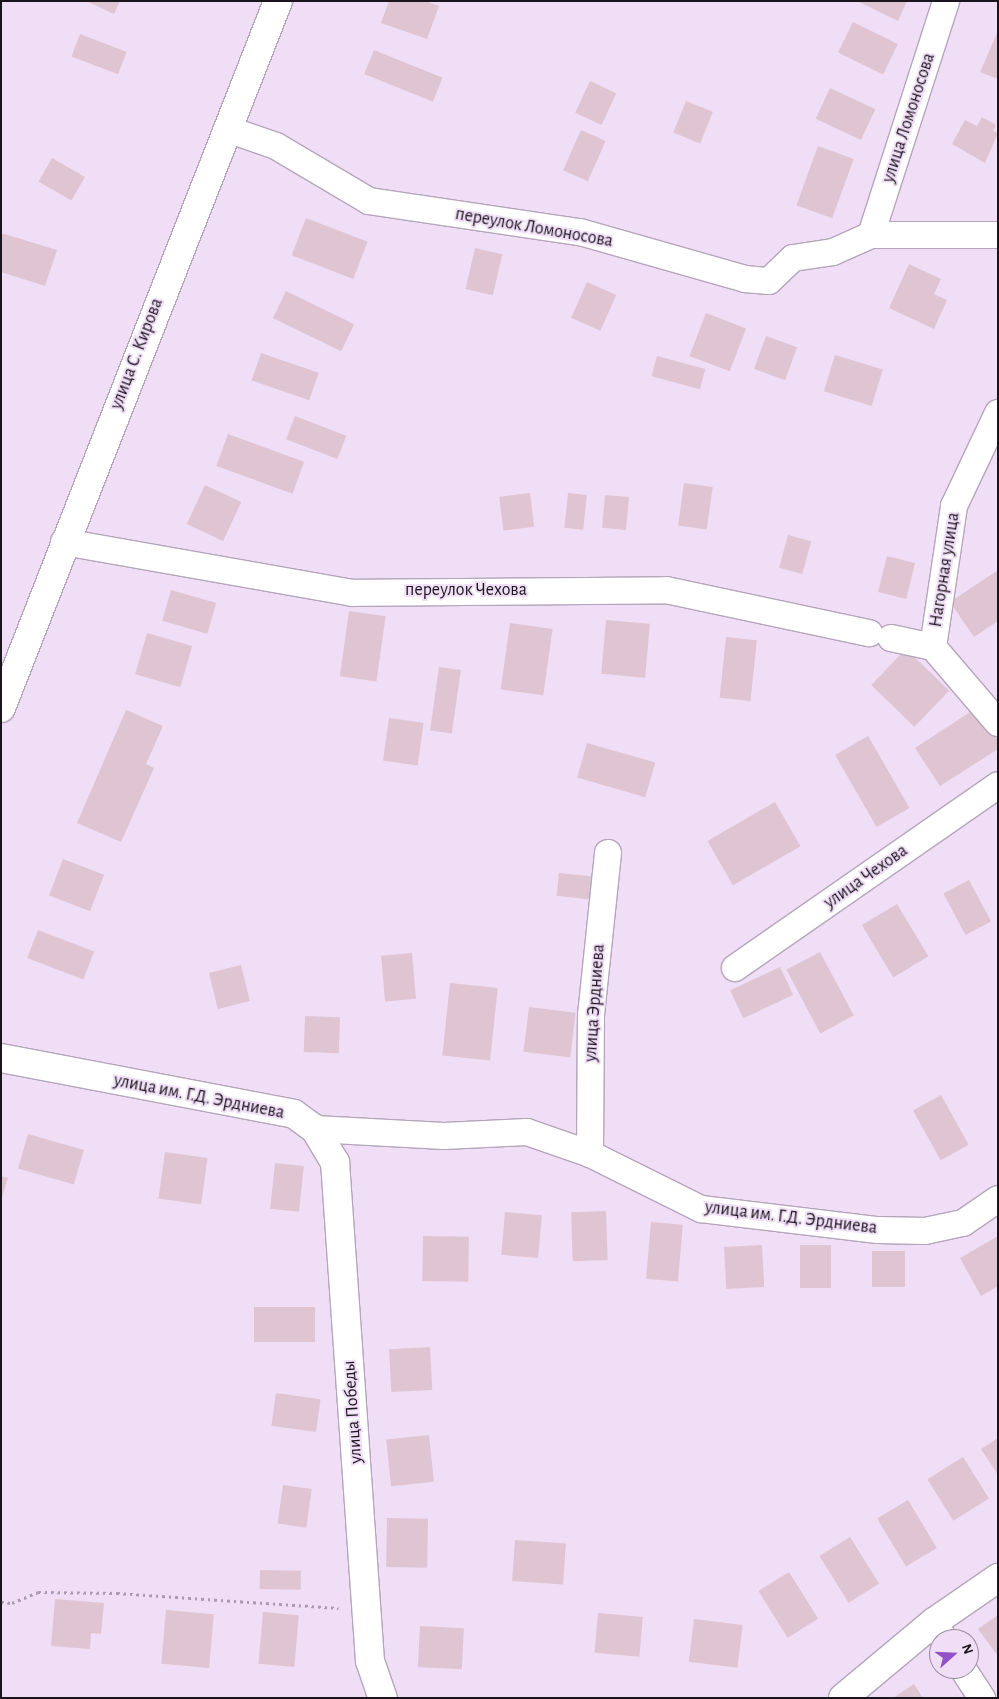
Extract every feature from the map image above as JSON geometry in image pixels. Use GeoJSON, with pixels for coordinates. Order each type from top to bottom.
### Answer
{"type":"FeatureCollection","features":[{"type":"Feature","properties":{"kind":"street","name":"улица С. Кирова"},"geometry":{"type":"LineString","coordinates":[[1,708],[64,542],[278,1]]}},
{"type":"Feature","properties":{"kind":"street","name":"улица Ломоносова"},"geometry":{"type":"LineString","coordinates":[[871,235],[946,1]]}},
{"type":"Feature","properties":{"kind":"street","name":"переулок Ломоносова"},"geometry":{"type":"LineString","coordinates":[[227,129],[276,146],[369,201],[580,232],[745,279],[769,281],[793,258],[833,252],[871,235]]}},
{"type":"Feature","properties":{"kind":"street"},"geometry":{"type":"LineString","coordinates":[[871,235],[998,235]]}},
{"type":"Feature","properties":{"kind":"street","name":"Нагорная улица"},"geometry":{"type":"LineString","coordinates":[[933,647],[954,506],[998,412]]}},
{"type":"Feature","properties":{"kind":"street","name":"переулок Чехова"},"geometry":{"type":"LineString","coordinates":[[64,542],[352,594],[666,590],[933,647]]}},
{"type":"Feature","properties":{"kind":"street"},"geometry":{"type":"LineString","coordinates":[[933,647],[998,723]]}},
{"type":"Feature","properties":{"kind":"street","name":"улица Чехова"},"geometry":{"type":"LineString","coordinates":[[735,968],[998,785]]}},
{"type":"Feature","properties":{"kind":"street","name":"улица Эрдниева"},"geometry":{"type":"LineString","coordinates":[[590,1154],[591,1015],[608,853]]}},
{"type":"Feature","properties":{"kind":"street","name":"улица им. Г.Д. Эрдниева"},"geometry":{"type":"LineString","coordinates":[[1,1058],[294,1114],[315,1129],[444,1136],[527,1132],[590,1154],[701,1209],[878,1230],[925,1231],[964,1223],[998,1199]]}},
{"type":"Feature","properties":{"kind":"street","name":"улица Победы"},"geometry":{"type":"LineString","coordinates":[[315,1129],[335,1162],[370,1660],[383,1698]]}},
{"type":"Feature","properties":{"kind":"street"},"geometry":{"type":"LineString","coordinates":[[941,1629],[998,1578]]}},
{"type":"Feature","properties":{"kind":"street"},"geometry":{"type":"LineString","coordinates":[[843,1698],[929,1638]]}},
{"type":"Feature","properties":{"kind":"street"},"geometry":{"type":"LineString","coordinates":[[970,1679],[982,1698]]}},
{"type":"Feature","properties":{"kind":"path"},"geometry":{"type":"LineString","coordinates":[[1,1602],[12,1603],[38,1592],[117,1593],[366,1610]]}},
{"type":"Feature","properties":{"kind":"building"},"geometry":{"type":"Polygon","coordinates":[[[86,1],[120,1],[114,14],[86,1]]]}},
{"type":"Feature","properties":{"kind":"building"},"geometry":{"type":"Polygon","coordinates":[[[389,1],[425,1],[439,6],[427,39],[381,23],[389,1]]]}},
{"type":"Feature","properties":{"kind":"building"},"geometry":{"type":"Polygon","coordinates":[[[857,1],[907,1],[898,21],[857,1]]]}},
{"type":"Feature","properties":{"kind":"building"},"geometry":{"type":"Polygon","coordinates":[[[853,22],[898,44],[883,74],[838,53],[853,22]]]}},
{"type":"Feature","properties":{"kind":"building"},"geometry":{"type":"Polygon","coordinates":[[[998,31],[998,79],[980,72],[998,31]]]}},
{"type":"Feature","properties":{"kind":"building"},"geometry":{"type":"Polygon","coordinates":[[[80,34],[127,52],[118,74],[71,56],[80,34]]]}},
{"type":"Feature","properties":{"kind":"building"},"geometry":{"type":"Polygon","coordinates":[[[374,50],[443,78],[433,102],[364,74],[374,50]]]}},
{"type":"Feature","properties":{"kind":"building"},"geometry":{"type":"Polygon","coordinates":[[[590,81],[616,93],[601,125],[575,113],[590,81]]]}},
{"type":"Feature","properties":{"kind":"building"},"geometry":{"type":"Polygon","coordinates":[[[830,88],[875,109],[861,140],[816,119],[830,88]]]}},
{"type":"Feature","properties":{"kind":"building"},"geometry":{"type":"Polygon","coordinates":[[[686,101],[713,112],[700,143],[673,133],[686,101]]]}},
{"type":"Feature","properties":{"kind":"building"},"geometry":{"type":"Polygon","coordinates":[[[982,117],[996,125],[993,131],[998,133],[985,163],[952,144],[965,120],[977,126],[982,117]]]}},
{"type":"Feature","properties":{"kind":"building"},"geometry":{"type":"Polygon","coordinates":[[[581,130],[606,141],[588,181],[563,170],[581,130]]]}},
{"type":"Feature","properties":{"kind":"building"},"geometry":{"type":"Polygon","coordinates":[[[818,146],[854,159],[832,218],[796,205],[818,146]]]}},
{"type":"Feature","properties":{"kind":"building"},"geometry":{"type":"Polygon","coordinates":[[[52,158],[85,177],[71,200],[39,181],[52,158]]]}},
{"type":"Feature","properties":{"kind":"building"},"geometry":{"type":"Polygon","coordinates":[[[306,218],[368,242],[353,279],[292,255],[306,218]]]}},
{"type":"Feature","properties":{"kind":"building"},"geometry":{"type":"Polygon","coordinates":[[[1,233],[57,250],[45,286],[1,272],[1,233]]]}},
{"type":"Feature","properties":{"kind":"building"},"geometry":{"type":"Polygon","coordinates":[[[475,248],[502,254],[493,295],[466,289],[475,248]]]}},
{"type":"Feature","properties":{"kind":"building"},"geometry":{"type":"Polygon","coordinates":[[[909,264],[941,279],[934,294],[947,300],[934,329],[889,308],[909,264]]]}},
{"type":"Feature","properties":{"kind":"building"},"geometry":{"type":"Polygon","coordinates":[[[587,282],[616,295],[600,331],[571,318],[587,282]]]}},
{"type":"Feature","properties":{"kind":"building"},"geometry":{"type":"Polygon","coordinates":[[[286,291],[354,324],[341,351],[273,318],[286,291]]]}},
{"type":"Feature","properties":{"kind":"building"},"geometry":{"type":"Polygon","coordinates":[[[706,313],[746,328],[730,371],[690,356],[706,313]]]}},
{"type":"Feature","properties":{"kind":"building"},"geometry":{"type":"Polygon","coordinates":[[[766,336],[797,347],[785,380],[754,369],[766,336]]]}},
{"type":"Feature","properties":{"kind":"building"},"geometry":{"type":"Polygon","coordinates":[[[261,353],[319,373],[309,400],[252,380],[261,353]]]}},
{"type":"Feature","properties":{"kind":"building"},"geometry":{"type":"Polygon","coordinates":[[[835,355],[883,370],[872,406],[824,391],[835,355]]]}},
{"type":"Feature","properties":{"kind":"building"},"geometry":{"type":"Polygon","coordinates":[[[657,356],[705,369],[700,389],[652,376],[657,356]]]}},
{"type":"Feature","properties":{"kind":"building"},"geometry":{"type":"Polygon","coordinates":[[[295,416],[346,436],[337,459],[286,439],[295,416]]]}},
{"type":"Feature","properties":{"kind":"building"},"geometry":{"type":"Polygon","coordinates":[[[228,434],[304,462],[292,494],[216,466],[228,434]]]}},
{"type":"Feature","properties":{"kind":"building"},"geometry":{"type":"Polygon","coordinates":[[[684,483],[713,487],[707,530],[678,526],[684,483]]]}},
{"type":"Feature","properties":{"kind":"building"},"geometry":{"type":"Polygon","coordinates":[[[205,485],[241,502],[223,541],[187,524],[205,485]]]}},
{"type":"Feature","properties":{"kind":"building"},"geometry":{"type":"Polygon","coordinates":[[[530,493],[534,527],[503,531],[499,497],[530,493]]]}},
{"type":"Feature","properties":{"kind":"building"},"geometry":{"type":"Polygon","coordinates":[[[568,493],[587,495],[583,530],[564,528],[568,493]]]}},
{"type":"Feature","properties":{"kind":"building"},"geometry":{"type":"Polygon","coordinates":[[[605,495],[629,497],[626,530],[602,528],[605,495]]]}},
{"type":"Feature","properties":{"kind":"building"},"geometry":{"type":"Polygon","coordinates":[[[788,535],[811,541],[802,574],[779,568],[788,535]]]}},
{"type":"Feature","properties":{"kind":"building"},"geometry":{"type":"Polygon","coordinates":[[[887,556],[915,563],[906,599],[878,592],[887,556]]]}},
{"type":"Feature","properties":{"kind":"building"},"geometry":{"type":"Polygon","coordinates":[[[998,570],[998,621],[974,637],[950,602],[998,570]]]}},
{"type":"Feature","properties":{"kind":"building"},"geometry":{"type":"Polygon","coordinates":[[[171,590],[216,603],[207,634],[162,621],[171,590]]]}},
{"type":"Feature","properties":{"kind":"building"},"geometry":{"type":"Polygon","coordinates":[[[349,611],[386,616],[376,682],[340,676],[349,611]]]}},
{"type":"Feature","properties":{"kind":"building"},"geometry":{"type":"Polygon","coordinates":[[[606,620],[650,624],[645,678],[601,674],[606,620]]]}},
{"type":"Feature","properties":{"kind":"building"},"geometry":{"type":"Polygon","coordinates":[[[510,623],[553,629],[543,695],[501,689],[510,623]]]}},
{"type":"Feature","properties":{"kind":"building"},"geometry":{"type":"Polygon","coordinates":[[[147,633],[192,646],[180,687],[135,674],[147,633]]]}},
{"type":"Feature","properties":{"kind":"building"},"geometry":{"type":"Polygon","coordinates":[[[726,637],[757,640],[750,701],[720,698],[726,637]]]}},
{"type":"Feature","properties":{"kind":"building"},"geometry":{"type":"Polygon","coordinates":[[[906,649],[949,691],[914,727],[871,685],[906,649]]]}},
{"type":"Feature","properties":{"kind":"building"},"geometry":{"type":"Polygon","coordinates":[[[439,667],[461,670],[452,733],[430,730],[439,667]]]}},
{"type":"Feature","properties":{"kind":"building"},"geometry":{"type":"Polygon","coordinates":[[[981,705],[998,732],[998,749],[940,786],[915,748],[981,705]]]}},
{"type":"Feature","properties":{"kind":"building"},"geometry":{"type":"Polygon","coordinates":[[[126,710],[163,726],[146,764],[154,768],[121,842],[77,823],[126,710]]]}},
{"type":"Feature","properties":{"kind":"building"},"geometry":{"type":"Polygon","coordinates":[[[389,718],[424,723],[418,765],[383,761],[389,718]]]}},
{"type":"Feature","properties":{"kind":"building"},"geometry":{"type":"Polygon","coordinates":[[[868,736],[909,808],[877,827],[835,755],[868,736]]]}},
{"type":"Feature","properties":{"kind":"building"},"geometry":{"type":"Polygon","coordinates":[[[587,743],[655,763],[645,797],[577,778],[587,743]]]}},
{"type":"Feature","properties":{"kind":"building"},"geometry":{"type":"Polygon","coordinates":[[[775,802],[800,846],[733,885],[707,841],[775,802]]]}},
{"type":"Feature","properties":{"kind":"building"},"geometry":{"type":"Polygon","coordinates":[[[63,859],[104,875],[90,911],[49,895],[63,859]]]}},
{"type":"Feature","properties":{"kind":"building"},"geometry":{"type":"Polygon","coordinates":[[[559,873],[598,877],[595,900],[557,896],[559,873]]]}},
{"type":"Feature","properties":{"kind":"building"},"geometry":{"type":"Polygon","coordinates":[[[969,880],[991,921],[965,935],[943,894],[969,880]]]}},
{"type":"Feature","properties":{"kind":"building"},"geometry":{"type":"Polygon","coordinates":[[[897,904],[928,956],[893,977],[862,925],[897,904]]]}},
{"type":"Feature","properties":{"kind":"building"},"geometry":{"type":"Polygon","coordinates":[[[38,930],[94,952],[83,980],[27,958],[38,930]]]}},
{"type":"Feature","properties":{"kind":"building"},"geometry":{"type":"Polygon","coordinates":[[[820,952],[854,1016],[820,1033],[786,970],[820,952]]]}},
{"type":"Feature","properties":{"kind":"building"},"geometry":{"type":"Polygon","coordinates":[[[412,953],[416,999],[385,1002],[381,956],[412,953]]]}},
{"type":"Feature","properties":{"kind":"building"},"geometry":{"type":"Polygon","coordinates":[[[241,965],[250,1001],[218,1009],[209,973],[241,965]]]}},
{"type":"Feature","properties":{"kind":"building"},"geometry":{"type":"Polygon","coordinates":[[[780,967],[793,995],[743,1018],[730,990],[780,967]]]}},
{"type":"Feature","properties":{"kind":"building"},"geometry":{"type":"Polygon","coordinates":[[[450,983],[498,988],[490,1061],[442,1056],[450,983]]]}},
{"type":"Feature","properties":{"kind":"building"},"geometry":{"type":"Polygon","coordinates":[[[529,1007],[576,1013],[570,1057],[524,1052],[529,1007]]]}},
{"type":"Feature","properties":{"kind":"building"},"geometry":{"type":"Polygon","coordinates":[[[305,1016],[340,1017],[339,1053],[304,1052],[305,1016]]]}},
{"type":"Feature","properties":{"kind":"building"},"geometry":{"type":"Polygon","coordinates":[[[941,1095],[969,1145],[941,1160],[913,1111],[941,1095]]]}},
{"type":"Feature","properties":{"kind":"building"},"geometry":{"type":"Polygon","coordinates":[[[28,1134],[84,1150],[74,1185],[18,1169],[28,1134]]]}},
{"type":"Feature","properties":{"kind":"building"},"geometry":{"type":"Polygon","coordinates":[[[165,1152],[208,1158],[201,1205],[158,1199],[165,1152]]]}},
{"type":"Feature","properties":{"kind":"building"},"geometry":{"type":"Polygon","coordinates":[[[275,1163],[304,1166],[299,1212],[270,1209],[275,1163]]]}},
{"type":"Feature","properties":{"kind":"building"},"geometry":{"type":"Polygon","coordinates":[[[1,1176],[8,1178],[2,1198],[1,1198],[1,1176]]]}},
{"type":"Feature","properties":{"kind":"building"},"geometry":{"type":"Polygon","coordinates":[[[606,1211],[608,1260],[573,1261],[571,1212],[606,1211]]]}},
{"type":"Feature","properties":{"kind":"building"},"geometry":{"type":"Polygon","coordinates":[[[505,1212],[542,1215],[538,1258],[501,1255],[505,1212]]]}},
{"type":"Feature","properties":{"kind":"building"},"geometry":{"type":"Polygon","coordinates":[[[651,1222],[683,1225],[678,1282],[646,1279],[651,1222]]]}},
{"type":"Feature","properties":{"kind":"building"},"geometry":{"type":"Polygon","coordinates":[[[423,1236],[469,1237],[468,1282],[422,1281],[423,1236]]]}},
{"type":"Feature","properties":{"kind":"building"},"geometry":{"type":"Polygon","coordinates":[[[998,1236],[998,1286],[981,1296],[960,1258],[998,1236]]]}},
{"type":"Feature","properties":{"kind":"building"},"geometry":{"type":"Polygon","coordinates":[[[762,1245],[764,1287],[726,1289],[724,1247],[762,1245]]]}},
{"type":"Feature","properties":{"kind":"building"},"geometry":{"type":"Polygon","coordinates":[[[800,1245],[831,1245],[831,1288],[800,1288],[800,1245]]]}},
{"type":"Feature","properties":{"kind":"building"},"geometry":{"type":"Polygon","coordinates":[[[872,1251],[905,1251],[905,1287],[872,1287],[872,1251]]]}},
{"type":"Feature","properties":{"kind":"building"},"geometry":{"type":"Polygon","coordinates":[[[254,1307],[315,1307],[315,1342],[254,1342],[254,1307]]]}},
{"type":"Feature","properties":{"kind":"building"},"geometry":{"type":"Polygon","coordinates":[[[430,1347],[432,1390],[391,1392],[389,1349],[430,1347]]]}},
{"type":"Feature","properties":{"kind":"building"},"geometry":{"type":"Polygon","coordinates":[[[276,1393],[321,1399],[316,1432],[271,1426],[276,1393]]]}},
{"type":"Feature","properties":{"kind":"building"},"geometry":{"type":"Polygon","coordinates":[[[429,1435],[434,1482],[391,1486],[386,1439],[429,1435]]]}},
{"type":"Feature","properties":{"kind":"building"},"geometry":{"type":"Polygon","coordinates":[[[998,1438],[998,1475],[981,1449],[998,1438]]]}},
{"type":"Feature","properties":{"kind":"building"},"geometry":{"type":"Polygon","coordinates":[[[963,1457],[989,1499],[953,1521],[927,1479],[963,1457]]]}},
{"type":"Feature","properties":{"kind":"building"},"geometry":{"type":"Polygon","coordinates":[[[283,1485],[312,1489],[306,1528],[278,1524],[283,1485]]]}},
{"type":"Feature","properties":{"kind":"building"},"geometry":{"type":"Polygon","coordinates":[[[908,1500],[937,1548],[906,1567],[877,1519],[908,1500]]]}},
{"type":"Feature","properties":{"kind":"building"},"geometry":{"type":"Polygon","coordinates":[[[387,1518],[428,1519],[427,1568],[386,1567],[387,1518]]]}},
{"type":"Feature","properties":{"kind":"building"},"geometry":{"type":"Polygon","coordinates":[[[850,1537],[879,1584],[849,1603],[819,1556],[850,1537]]]}},
{"type":"Feature","properties":{"kind":"building"},"geometry":{"type":"Polygon","coordinates":[[[515,1540],[566,1544],[563,1584],[512,1581],[515,1540]]]}},
{"type":"Feature","properties":{"kind":"building"},"geometry":{"type":"Polygon","coordinates":[[[260,1570],[301,1571],[301,1590],[260,1589],[260,1570]]]}},
{"type":"Feature","properties":{"kind":"building"},"geometry":{"type":"Polygon","coordinates":[[[789,1572],[818,1619],[788,1638],[758,1591],[789,1572]]]}},
{"type":"Feature","properties":{"kind":"building"},"geometry":{"type":"Polygon","coordinates":[[[55,1599],[104,1603],[101,1634],[91,1633],[90,1649],[51,1646],[55,1599]]]}},
{"type":"Feature","properties":{"kind":"building"},"geometry":{"type":"Polygon","coordinates":[[[166,1610],[214,1614],[209,1668],[161,1664],[166,1610]]]}},
{"type":"Feature","properties":{"kind":"building"},"geometry":{"type":"Polygon","coordinates":[[[263,1612],[299,1615],[294,1667],[258,1664],[263,1612]]]}},
{"type":"Feature","properties":{"kind":"building"},"geometry":{"type":"Polygon","coordinates":[[[598,1613],[643,1617],[639,1657],[595,1653],[598,1613]]]}},
{"type":"Feature","properties":{"kind":"building"},"geometry":{"type":"Polygon","coordinates":[[[998,1615],[998,1656],[979,1629],[998,1615]]]}},
{"type":"Feature","properties":{"kind":"building"},"geometry":{"type":"Polygon","coordinates":[[[694,1619],[743,1625],[737,1668],[689,1662],[694,1619]]]}},
{"type":"Feature","properties":{"kind":"building"},"geometry":{"type":"Polygon","coordinates":[[[420,1626],[464,1628],[462,1669],[418,1667],[420,1626]]]}},
{"type":"Feature","properties":{"kind":"building"},"geometry":{"type":"Polygon","coordinates":[[[914,1684],[923,1698],[893,1698],[914,1684]]]}}]}
